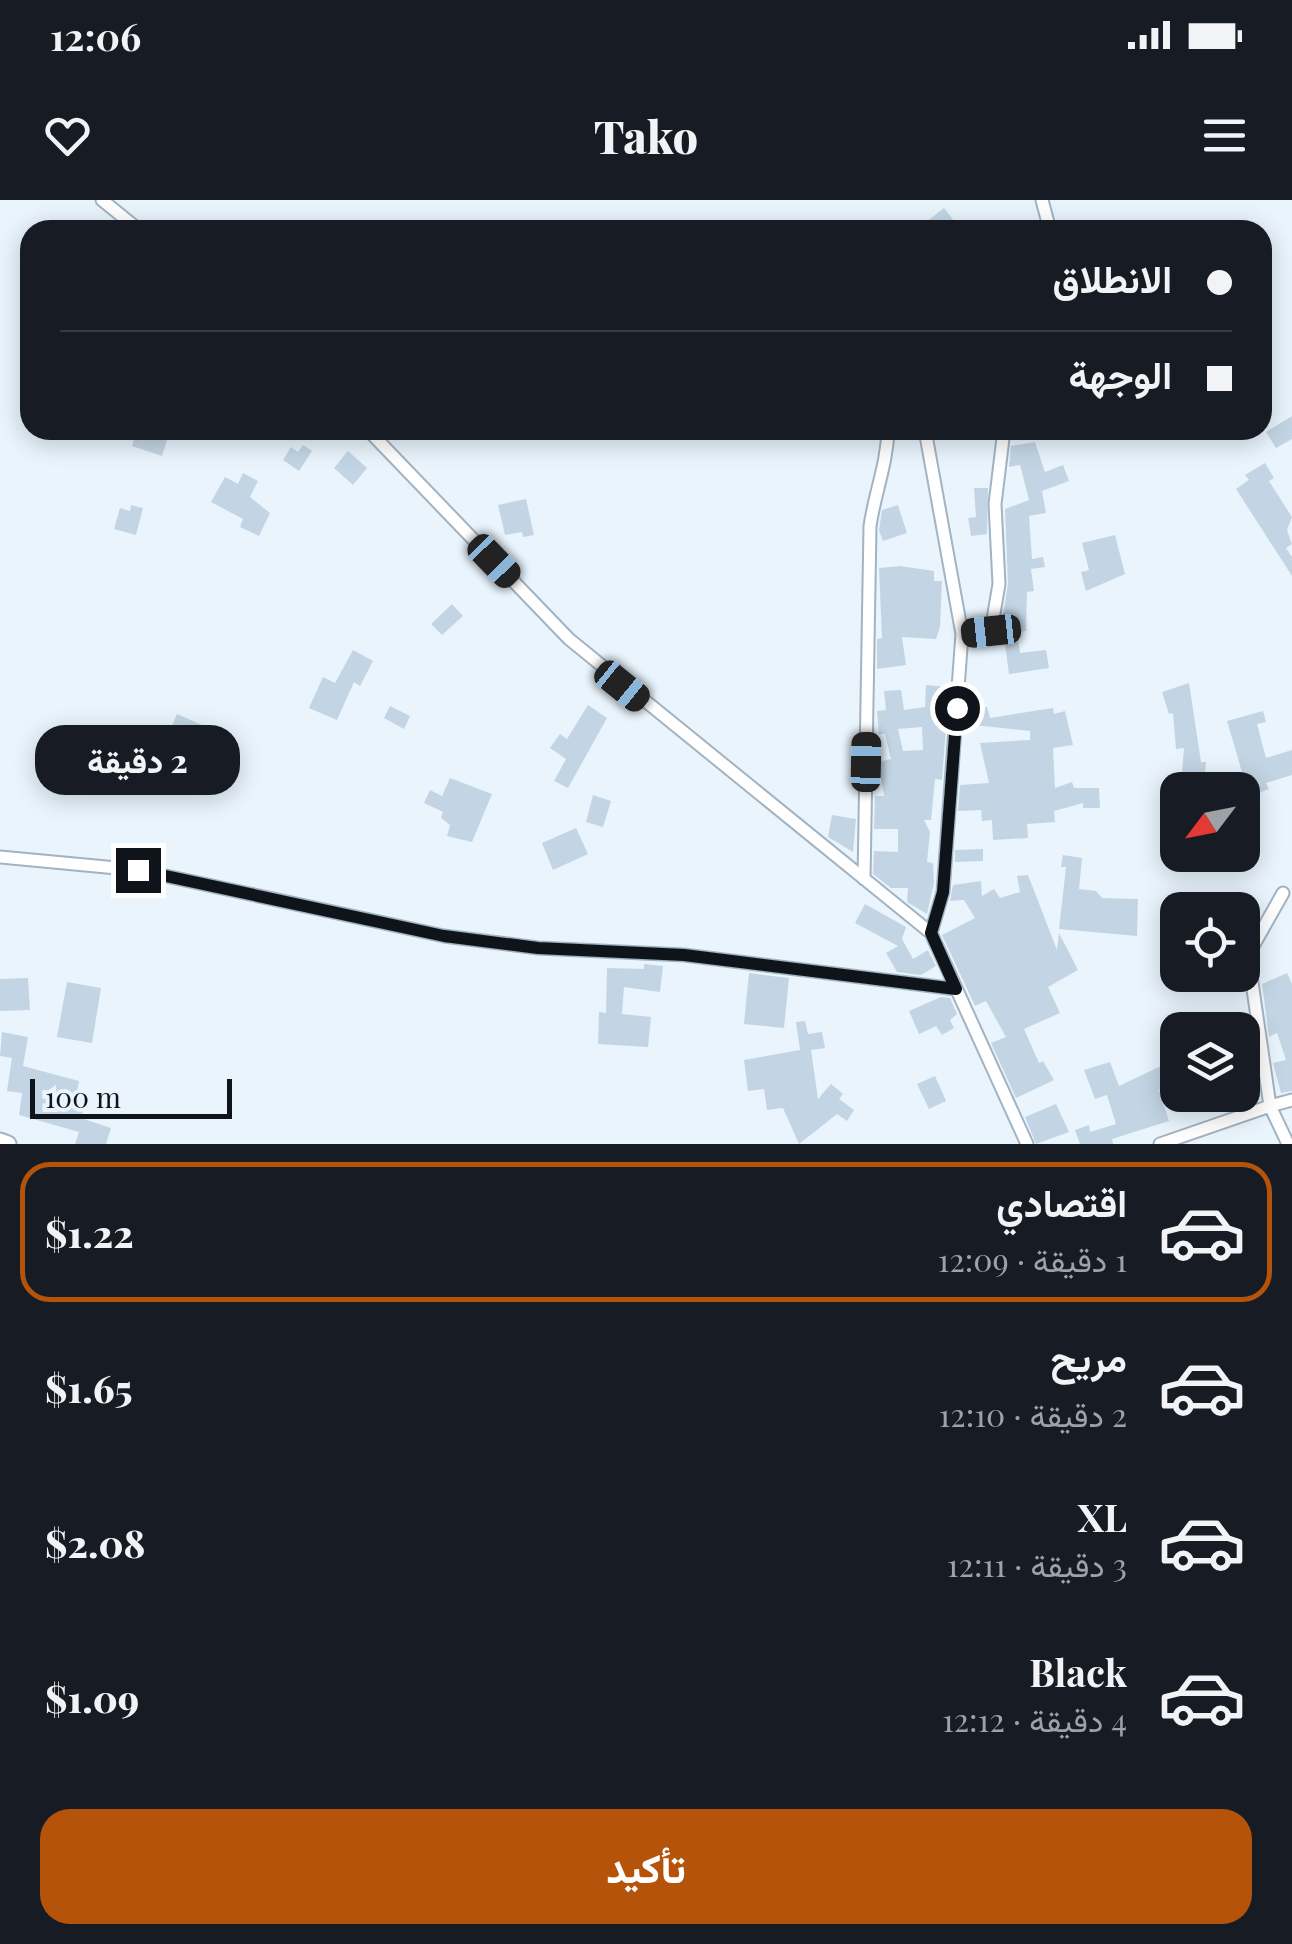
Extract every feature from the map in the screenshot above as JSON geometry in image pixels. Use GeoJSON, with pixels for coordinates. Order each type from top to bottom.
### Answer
{"type":"FeatureCollection","features":[{"type":"Feature","properties":{"kind":"street"},"geometry":{"type":"LineString","coordinates":[[102,200],[127,220]]}},
{"type":"Feature","properties":{"kind":"street"},"geometry":{"type":"LineString","coordinates":[[378,440],[569,639],[931,933],[1027,1144]]}},
{"type":"Feature","properties":{"kind":"street"},"geometry":{"type":"LineString","coordinates":[[864,879],[870,526],[876,480],[888,464],[888,440]]}},
{"type":"Feature","properties":{"kind":"street"},"geometry":{"type":"LineString","coordinates":[[928,440],[962,634],[943,892],[931,933]]}},
{"type":"Feature","properties":{"kind":"street"},"geometry":{"type":"LineString","coordinates":[[962,634],[991,631],[999,584],[995,504],[1003,440]]}},
{"type":"Feature","properties":{"kind":"street"},"geometry":{"type":"LineString","coordinates":[[0,857],[138,870],[444,936],[538,948],[684,955],[956,989]]}},
{"type":"Feature","properties":{"kind":"street"},"geometry":{"type":"LineString","coordinates":[[1283,893],[1248,954],[1270,1106],[1288,1144]]}},
{"type":"Feature","properties":{"kind":"street"},"geometry":{"type":"LineString","coordinates":[[1160,1144],[1292,1100]]}},
{"type":"Feature","properties":{"kind":"street"},"geometry":{"type":"LineString","coordinates":[[0,1141],[8,1144]]}},
{"type":"Feature","properties":{"kind":"building"},"geometry":{"type":"Polygon","coordinates":[[[944,208],[953,220],[929,220],[944,208]]]}},
{"type":"Feature","properties":{"kind":"building"},"geometry":{"type":"Polygon","coordinates":[[[1292,416],[1292,439],[1276,448],[1271,440],[1272,428],[1292,416]]]}},
{"type":"Feature","properties":{"kind":"building"},"geometry":{"type":"Polygon","coordinates":[[[134,440],[167,440],[162,456],[132,446],[134,440]]]}},
{"type":"Feature","properties":{"kind":"building"},"geometry":{"type":"Polygon","coordinates":[[[1035,442],[1045,472],[1063,465],[1069,481],[1042,491],[1046,513],[1029,516],[1032,559],[1043,557],[1045,567],[1031,569],[1034,591],[1027,592],[1026,631],[1017,632],[1020,653],[1046,650],[1049,668],[1009,674],[1002,622],[1008,584],[1005,509],[1029,500],[1020,465],[1009,467],[1011,446],[1035,442]]]}},
{"type":"Feature","properties":{"kind":"building"},"geometry":{"type":"Polygon","coordinates":[[[303,445],[312,451],[299,471],[283,460],[291,447],[298,452],[303,445]]]}},
{"type":"Feature","properties":{"kind":"building"},"geometry":{"type":"Polygon","coordinates":[[[348,451],[367,468],[353,485],[334,468],[348,451]]]}},
{"type":"Feature","properties":{"kind":"building"},"geometry":{"type":"Polygon","coordinates":[[[1265,463],[1274,478],[1269,481],[1292,517],[1287,530],[1292,544],[1286,548],[1292,557],[1292,576],[1236,489],[1249,480],[1245,475],[1265,463]]]}},
{"type":"Feature","properties":{"kind":"building"},"geometry":{"type":"Polygon","coordinates":[[[243,473],[258,481],[250,497],[270,513],[259,536],[240,527],[243,519],[211,502],[225,477],[238,484],[243,473]]]}},
{"type":"Feature","properties":{"kind":"building"},"geometry":{"type":"Polygon","coordinates":[[[974,488],[988,488],[987,534],[971,536],[968,518],[976,517],[974,488]]]}},
{"type":"Feature","properties":{"kind":"building"},"geometry":{"type":"Polygon","coordinates":[[[526,499],[534,535],[505,535],[498,505],[526,499]]]}},
{"type":"Feature","properties":{"kind":"building"},"geometry":{"type":"Polygon","coordinates":[[[131,505],[143,508],[136,535],[114,529],[120,508],[130,511],[131,505]]]}},
{"type":"Feature","properties":{"kind":"building"},"geometry":{"type":"Polygon","coordinates":[[[898,505],[907,533],[883,541],[879,530],[882,510],[898,505]]]}},
{"type":"Feature","properties":{"kind":"building"},"geometry":{"type":"Polygon","coordinates":[[[1115,535],[1125,574],[1086,591],[1081,572],[1089,570],[1082,543],[1115,535]]]}},
{"type":"Feature","properties":{"kind":"building"},"geometry":{"type":"Polygon","coordinates":[[[900,566],[934,571],[934,581],[942,581],[940,627],[936,639],[902,637],[906,665],[877,669],[877,639],[882,638],[879,568],[900,566]]]}},
{"type":"Feature","properties":{"kind":"building"},"geometry":{"type":"Polygon","coordinates":[[[452,604],[463,616],[442,635],[431,624],[452,604]]]}},
{"type":"Feature","properties":{"kind":"building"},"geometry":{"type":"Polygon","coordinates":[[[353,650],[373,661],[360,686],[354,682],[337,720],[309,708],[323,677],[335,683],[353,650]]]}},
{"type":"Feature","properties":{"kind":"building"},"geometry":{"type":"Polygon","coordinates":[[[1189,683],[1205,772],[1182,772],[1184,748],[1176,749],[1173,713],[1169,714],[1162,692],[1189,683]]]}},
{"type":"Feature","properties":{"kind":"building"},"geometry":{"type":"Polygon","coordinates":[[[926,685],[949,687],[942,780],[935,779],[931,820],[924,820],[930,832],[927,862],[933,863],[934,883],[927,914],[907,902],[908,888],[891,888],[873,874],[874,851],[898,852],[898,829],[874,829],[875,796],[884,796],[878,762],[891,759],[885,734],[879,734],[877,711],[886,710],[884,691],[901,690],[904,710],[925,707],[926,685]],[[922,727],[898,729],[903,751],[923,750],[922,727]]]}},
{"type":"Feature","properties":{"kind":"building"},"geometry":{"type":"Polygon","coordinates":[[[588,705],[607,718],[568,788],[554,781],[566,759],[550,748],[560,734],[567,739],[588,705]]]}},
{"type":"Feature","properties":{"kind":"building"},"geometry":{"type":"Polygon","coordinates":[[[966,705],[987,707],[990,718],[1053,708],[1054,714],[1065,711],[1073,745],[1053,748],[1055,788],[1072,782],[1074,788],[1099,788],[1100,808],[1083,808],[1083,803],[1054,811],[1055,822],[1027,824],[1028,838],[993,840],[992,820],[982,821],[981,810],[958,811],[960,785],[989,783],[980,743],[1030,740],[1030,731],[965,724],[966,705]]]}},
{"type":"Feature","properties":{"kind":"building"},"geometry":{"type":"Polygon","coordinates":[[[390,706],[410,716],[404,729],[384,718],[390,706]]]}},
{"type":"Feature","properties":{"kind":"building"},"geometry":{"type":"Polygon","coordinates":[[[1263,711],[1266,722],[1257,724],[1266,758],[1292,750],[1292,775],[1266,783],[1269,789],[1260,792],[1260,772],[1242,772],[1227,721],[1263,711]]]}},
{"type":"Feature","properties":{"kind":"building"},"geometry":{"type":"Polygon","coordinates":[[[177,714],[204,726],[193,751],[166,740],[177,714]]]}},
{"type":"Feature","properties":{"kind":"building"},"geometry":{"type":"Polygon","coordinates":[[[450,778],[492,794],[472,842],[447,836],[450,825],[441,818],[443,812],[424,803],[430,790],[442,796],[450,778]]]}},
{"type":"Feature","properties":{"kind":"building"},"geometry":{"type":"Polygon","coordinates":[[[593,795],[611,801],[603,827],[586,822],[593,795]]]}},
{"type":"Feature","properties":{"kind":"building"},"geometry":{"type":"Polygon","coordinates":[[[832,815],[856,819],[853,852],[828,837],[832,815]]]}},
{"type":"Feature","properties":{"kind":"building"},"geometry":{"type":"Polygon","coordinates":[[[576,828],[588,854],[553,870],[542,843],[576,828]]]}},
{"type":"Feature","properties":{"kind":"building"},"geometry":{"type":"Polygon","coordinates":[[[983,849],[983,861],[955,862],[955,850],[983,849]]]}},
{"type":"Feature","properties":{"kind":"building"},"geometry":{"type":"Polygon","coordinates":[[[1063,855],[1082,858],[1079,889],[1096,891],[1102,898],[1138,899],[1137,936],[1059,929],[1066,867],[1061,867],[1063,855]]]}},
{"type":"Feature","properties":{"kind":"building"},"geometry":{"type":"Polygon","coordinates":[[[1028,875],[1057,950],[1059,933],[1078,970],[1048,987],[1060,1013],[1024,1029],[1039,1063],[1043,1061],[1054,1080],[1016,1098],[991,1043],[1006,1037],[986,1001],[975,1006],[942,935],[975,918],[964,900],[950,901],[953,885],[981,881],[982,896],[994,889],[1000,898],[1020,892],[1017,876],[1028,875]]]}},
{"type":"Feature","properties":{"kind":"building"},"geometry":{"type":"Polygon","coordinates":[[[865,904],[906,927],[902,939],[913,959],[928,950],[936,966],[921,975],[897,972],[886,953],[898,946],[855,923],[865,904]]]}},
{"type":"Feature","properties":{"kind":"building"},"geometry":{"type":"Polygon","coordinates":[[[644,964],[663,966],[660,992],[624,987],[622,1014],[651,1017],[648,1047],[598,1044],[599,1012],[606,1013],[607,968],[644,969],[644,964]]]}},
{"type":"Feature","properties":{"kind":"building"},"geometry":{"type":"Polygon","coordinates":[[[749,973],[789,978],[784,1028],[744,1024],[749,973]]]}},
{"type":"Feature","properties":{"kind":"building"},"geometry":{"type":"Polygon","coordinates":[[[1287,973],[1292,984],[1292,1091],[1281,1093],[1273,1063],[1286,1060],[1277,1033],[1269,1037],[1262,984],[1287,973]]]}},
{"type":"Feature","properties":{"kind":"building"},"geometry":{"type":"Polygon","coordinates":[[[28,978],[30,1010],[0,1011],[0,979],[28,978]]]}},
{"type":"Feature","properties":{"kind":"building"},"geometry":{"type":"Polygon","coordinates":[[[67,982],[101,988],[92,1043],[57,1037],[67,982]]]}},
{"type":"Feature","properties":{"kind":"building"},"geometry":{"type":"Polygon","coordinates":[[[941,997],[950,998],[957,1014],[950,1020],[954,1028],[942,1035],[936,1026],[919,1034],[909,1011],[941,997]]]}},
{"type":"Feature","properties":{"kind":"building"},"geometry":{"type":"Polygon","coordinates":[[[805,1021],[808,1034],[822,1032],[825,1048],[811,1050],[818,1099],[831,1084],[843,1094],[839,1099],[854,1110],[847,1121],[837,1114],[799,1144],[783,1108],[767,1110],[764,1089],[748,1091],[744,1060],[800,1050],[796,1022],[805,1021]]]}},
{"type":"Feature","properties":{"kind":"building"},"geometry":{"type":"Polygon","coordinates":[[[2,1032],[28,1037],[23,1066],[79,1081],[76,1097],[86,1099],[81,1118],[111,1128],[106,1144],[75,1144],[79,1132],[19,1115],[22,1093],[7,1091],[12,1058],[0,1056],[2,1032]]]}},
{"type":"Feature","properties":{"kind":"building"},"geometry":{"type":"Polygon","coordinates":[[[1110,1062],[1119,1086],[1160,1066],[1160,1112],[1166,1112],[1169,1121],[1112,1139],[1113,1144],[1080,1144],[1075,1130],[1089,1125],[1090,1132],[1116,1124],[1107,1095],[1095,1099],[1084,1070],[1110,1062]]]}},
{"type":"Feature","properties":{"kind":"building"},"geometry":{"type":"Polygon","coordinates":[[[935,1076],[946,1101],[929,1109],[917,1084],[935,1076]]]}},
{"type":"Feature","properties":{"kind":"building"},"geometry":{"type":"Polygon","coordinates":[[[1056,1104],[1069,1132],[1036,1144],[1025,1117],[1056,1104]]]}},
{"type":"Feature","properties":{"kind":"route"},"geometry":{"type":"LineString","coordinates":[[138,870],[444,936],[538,948],[684,955],[956,989],[931,933],[943,892],[957,708]]}}]}
